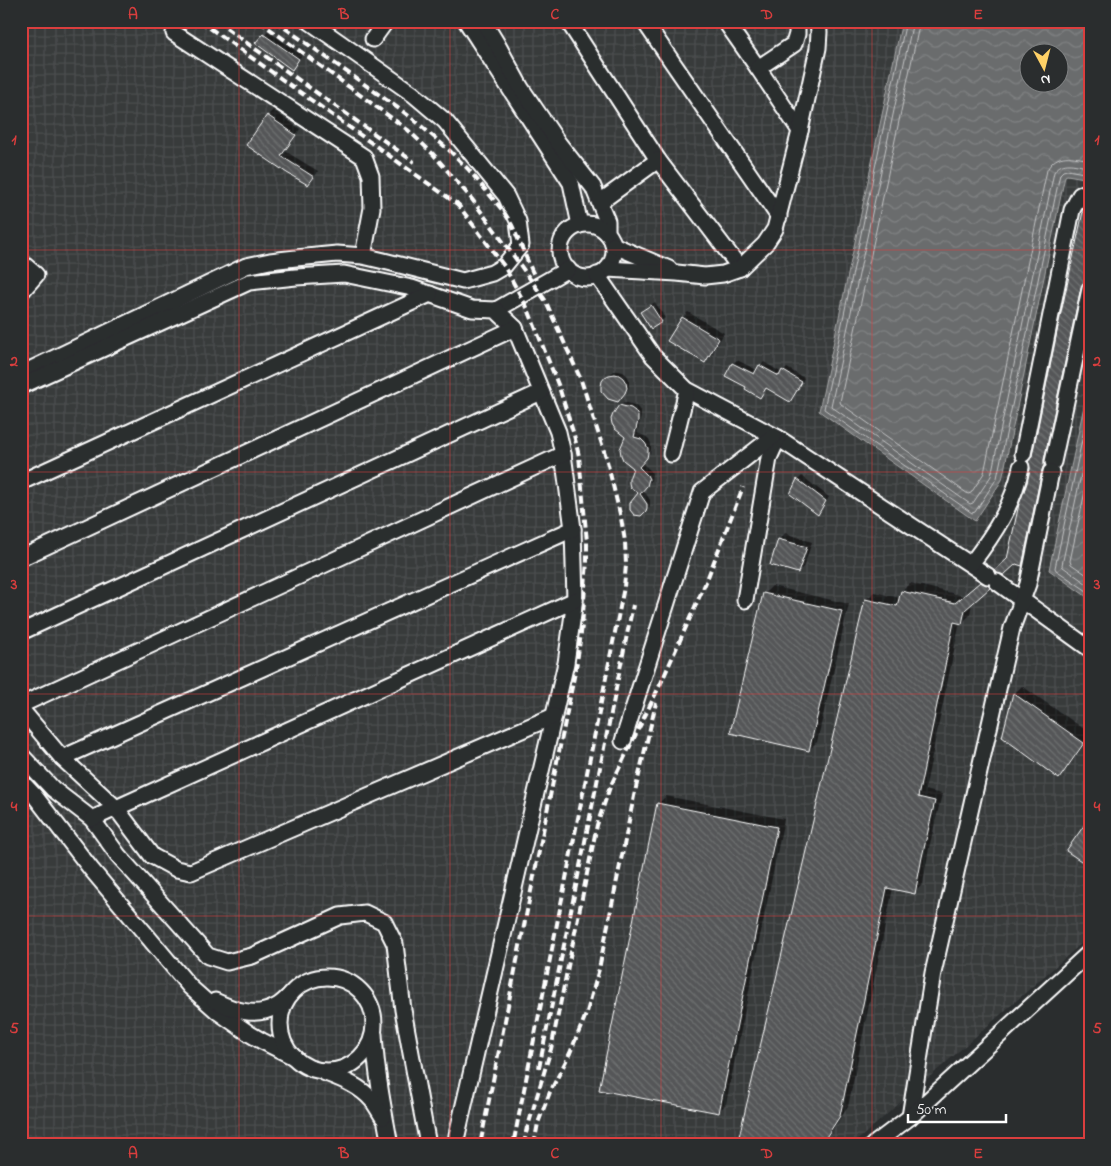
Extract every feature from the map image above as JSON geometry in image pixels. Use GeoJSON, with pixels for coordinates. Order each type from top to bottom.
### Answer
{"type":"FeatureCollection","features":[{"type":"Feature","properties":{"kind":"street"},"geometry":{"type":"LineString","coordinates":[[21,374],[246,266],[270,261],[337,254],[363,256],[463,281],[492,274],[504,266],[520,245],[518,221],[506,196],[445,121],[413,94],[309,21]]}},
{"type":"Feature","properties":{"kind":"street"},"geometry":{"type":"LineString","coordinates":[[373,39],[386,21]]}},
{"type":"Feature","properties":{"kind":"street"},"geometry":{"type":"LineString","coordinates":[[466,21],[572,183],[580,225]]}},
{"type":"Feature","properties":{"kind":"street"},"geometry":{"type":"LineString","coordinates":[[483,21],[522,88],[559,144],[593,187],[607,221],[614,251],[613,258],[602,272]]}},
{"type":"Feature","properties":{"kind":"street"},"geometry":{"type":"LineString","coordinates":[[568,21],[658,160],[740,268]]}},
{"type":"Feature","properties":{"kind":"street"},"geometry":{"type":"LineString","coordinates":[[644,21],[779,217]]}},
{"type":"Feature","properties":{"kind":"street"},"geometry":{"type":"LineString","coordinates":[[725,21],[800,131]]}},
{"type":"Feature","properties":{"kind":"street"},"geometry":{"type":"LineString","coordinates":[[758,68],[794,44],[797,34],[796,21]]}},
{"type":"Feature","properties":{"kind":"street"},"geometry":{"type":"LineString","coordinates":[[677,273],[610,239],[602,228],[595,225],[580,225],[569,231],[565,235],[561,246],[562,258],[568,269],[572,273],[584,277],[602,272],[677,273],[705,276],[723,274],[740,268],[765,244],[775,229],[779,217],[818,48],[818,21]]}},
{"type":"Feature","properties":{"kind":"street"},"geometry":{"type":"LineString","coordinates":[[174,33],[364,158],[371,176],[372,208],[363,256]]}},
{"type":"Feature","properties":{"kind":"street"},"geometry":{"type":"LineString","coordinates":[[600,202],[658,160]]}},
{"type":"Feature","properties":{"kind":"street"},"geometry":{"type":"LineString","coordinates":[[971,564],[1008,510],[1018,481],[1072,210],[1080,195],[1090,190]]}},
{"type":"Feature","properties":{"kind":"street"},"geometry":{"type":"LineString","coordinates":[[21,262],[36,275],[21,292]]}},
{"type":"Feature","properties":{"kind":"street"},"geometry":{"type":"LineString","coordinates":[[21,386],[249,282],[344,274],[412,288],[472,308],[496,310],[568,269]]}},
{"type":"Feature","properties":{"kind":"street"},"geometry":{"type":"LineString","coordinates":[[602,272],[653,356],[687,390],[776,437],[971,564],[1090,649]]}},
{"type":"Feature","properties":{"kind":"street"},"geometry":{"type":"LineString","coordinates":[[910,1117],[933,973],[1012,628],[1028,584],[1090,289]]}},
{"type":"Feature","properties":{"kind":"street"},"geometry":{"type":"LineString","coordinates":[[21,482],[430,294]]}},
{"type":"Feature","properties":{"kind":"street"},"geometry":{"type":"LineString","coordinates":[[456,1145],[566,663],[575,600],[573,529],[564,454],[558,432],[516,328],[496,310]]}},
{"type":"Feature","properties":{"kind":"street"},"geometry":{"type":"LineString","coordinates":[[21,558],[516,328]]}},
{"type":"Feature","properties":{"kind":"street"},"geometry":{"type":"LineString","coordinates":[[670,454],[687,390]]}},
{"type":"Feature","properties":{"kind":"street"},"geometry":{"type":"LineString","coordinates":[[21,632],[541,392]]}},
{"type":"Feature","properties":{"kind":"street"},"geometry":{"type":"LineString","coordinates":[[745,600],[769,458],[776,437]]}},
{"type":"Feature","properties":{"kind":"street"},"geometry":{"type":"LineString","coordinates":[[623,741],[702,492],[776,437]]}},
{"type":"Feature","properties":{"kind":"street"},"geometry":{"type":"LineString","coordinates":[[554,716],[192,872],[176,869],[152,856],[116,808],[62,758],[21,707],[564,454]]}},
{"type":"Feature","properties":{"kind":"street"},"geometry":{"type":"LineString","coordinates":[[62,758],[573,529]]}},
{"type":"Feature","properties":{"kind":"street"},"geometry":{"type":"LineString","coordinates":[[92,818],[575,600]]}},
{"type":"Feature","properties":{"kind":"street"},"geometry":{"type":"LineString","coordinates":[[21,755],[54,789],[92,818],[118,855],[208,956],[227,962],[252,956],[340,916],[365,913],[384,922],[395,944],[404,1010],[428,1145]]}},
{"type":"Feature","properties":{"kind":"street"},"geometry":{"type":"LineString","coordinates":[[21,781],[91,869],[190,987],[216,1011],[262,1041],[294,1057],[304,1065],[349,1082],[361,1090],[372,1100],[385,1120]]}},
{"type":"Feature","properties":{"kind":"street"},"geometry":{"type":"LineString","coordinates":[[873,1145],[910,1117],[1090,952]]}},
{"type":"Feature","properties":{"kind":"street"},"geometry":{"type":"LineString","coordinates":[[190,987],[232,1009],[245,1012],[269,1010],[277,1006],[304,984],[318,979],[333,978],[348,982],[360,991],[372,1013],[375,1053],[390,1145]]}},
{"type":"Feature","properties":{"kind":"street"},"geometry":{"type":"LineString","coordinates":[[290,996],[282,1010],[280,1027],[284,1043],[294,1057]]}},
{"type":"Feature","properties":{"kind":"street"},"geometry":{"type":"LineString","coordinates":[[317,1070],[332,1070],[354,1062],[369,1044],[373,1030]]}},
{"type":"Feature","properties":{"kind":"shaded area"},"geometry":{"type":"Polygon","coordinates":[[[21,21],[1090,21],[1090,936],[852,1145],[21,1145],[21,21]]]}},
{"type":"Feature","properties":{"kind":"water"},"geometry":{"type":"Polygon","coordinates":[[[902,21],[1090,21],[1090,179],[1065,176],[1002,480],[975,521],[819,411],[902,21]]]}},
{"type":"Feature","properties":{"kind":"water"},"geometry":{"type":"Polygon","coordinates":[[[1090,378],[1090,599],[1049,570],[1090,378]]]}},
{"type":"Feature","properties":{"kind":"building"},"geometry":{"type":"Polygon","coordinates":[[[263,34],[299,59],[292,70],[255,43],[263,34]]]}},
{"type":"Feature","properties":{"kind":"building"},"geometry":{"type":"Polygon","coordinates":[[[267,115],[296,135],[281,156],[314,177],[308,185],[246,145],[267,115]]]}},
{"type":"Feature","properties":{"kind":"building"},"geometry":{"type":"Polygon","coordinates":[[[1087,202],[1090,203],[1090,257],[1081,287],[1022,566],[1016,564],[1004,575],[997,573],[995,570],[1007,559],[1019,504],[1027,483],[1030,469],[1028,461],[1032,456],[1059,322],[1084,207],[1087,202]]]}},
{"type":"Feature","properties":{"kind":"building"},"geometry":{"type":"Polygon","coordinates":[[[651,305],[662,322],[651,329],[640,312],[651,305]]]}},
{"type":"Feature","properties":{"kind":"building"},"geometry":{"type":"Polygon","coordinates":[[[682,317],[719,339],[705,363],[667,341],[682,317]]]}},
{"type":"Feature","properties":{"kind":"building"},"geometry":{"type":"Polygon","coordinates":[[[732,363],[754,374],[759,365],[779,376],[782,370],[802,382],[790,402],[766,388],[760,398],[745,389],[746,387],[725,376],[732,363]]]}},
{"type":"Feature","properties":{"kind":"building"},"geometry":{"type":"Polygon","coordinates":[[[615,374],[623,378],[627,388],[618,402],[608,399],[601,391],[602,381],[605,377],[615,374]]]}},
{"type":"Feature","properties":{"kind":"building"},"geometry":{"type":"Polygon","coordinates":[[[619,405],[635,411],[638,421],[634,437],[641,439],[648,448],[647,458],[639,467],[649,479],[647,486],[640,494],[647,504],[646,511],[641,516],[634,515],[630,510],[630,503],[638,493],[630,487],[629,483],[633,468],[623,460],[620,449],[625,437],[615,429],[611,419],[619,405]]]}},
{"type":"Feature","properties":{"kind":"building"},"geometry":{"type":"Polygon","coordinates":[[[797,479],[826,501],[818,515],[790,494],[797,479]]]}},
{"type":"Feature","properties":{"kind":"building"},"geometry":{"type":"Polygon","coordinates":[[[778,539],[807,547],[798,573],[770,565],[778,539]]]}},
{"type":"Feature","properties":{"kind":"building"},"geometry":{"type":"Polygon","coordinates":[[[980,582],[988,585],[990,588],[965,610],[962,624],[954,622],[918,797],[935,801],[915,894],[887,888],[840,1116],[821,1145],[754,1145],[738,1141],[865,599],[897,606],[901,591],[955,603],[980,582]]]}},
{"type":"Feature","properties":{"kind":"building"},"geometry":{"type":"Polygon","coordinates":[[[763,593],[842,611],[809,751],[730,733],[763,593]]]}},
{"type":"Feature","properties":{"kind":"building"},"geometry":{"type":"Polygon","coordinates":[[[1013,693],[1084,743],[1059,779],[1002,737],[1013,693]]]}},
{"type":"Feature","properties":{"kind":"building"},"geometry":{"type":"Polygon","coordinates":[[[657,803],[777,827],[719,1113],[599,1090],[657,803]]]}},
{"type":"Feature","properties":{"kind":"building"},"geometry":{"type":"Polygon","coordinates":[[[1090,817],[1090,867],[1066,851],[1090,817]]]}},
{"type":"Feature","properties":{"kind":"railway"},"geometry":{"type":"LineString","coordinates":[[200,21],[460,206]]}},
{"type":"Feature","properties":{"kind":"railway"},"geometry":{"type":"LineString","coordinates":[[216,21],[414,162]]}},
{"type":"Feature","properties":{"kind":"railway"},"geometry":{"type":"LineString","coordinates":[[259,21],[408,130],[433,154],[471,198],[513,255],[545,300],[581,380],[606,457],[621,518],[625,541],[626,565],[624,587],[513,1145]]}},
{"type":"Feature","properties":{"kind":"railway"},"geometry":{"type":"LineString","coordinates":[[275,21],[412,118],[450,151],[468,169],[504,212],[512,225],[536,280]]}},
{"type":"Feature","properties":{"kind":"railway"},"geometry":{"type":"LineString","coordinates":[[456,202],[504,266],[528,309],[559,387],[579,456],[587,542],[582,626],[577,662],[480,1145]]}},
{"type":"Feature","properties":{"kind":"railway"},"geometry":{"type":"LineString","coordinates":[[526,1133],[551,1049],[597,825],[610,787],[661,683],[706,582],[743,487]]}},
{"type":"Feature","properties":{"kind":"railway"},"geometry":{"type":"LineString","coordinates":[[539,1068],[633,605]]}},
{"type":"Feature","properties":{"kind":"railway"},"geometry":{"type":"LineString","coordinates":[[534,1145],[538,1123],[550,1092],[570,1053],[587,1012],[599,969],[634,796],[656,703]]}},
{"type":"Feature","properties":{"kind":"railway"},"geometry":{"type":"LineString","coordinates":[[524,1145],[527,1127]]}}]}
